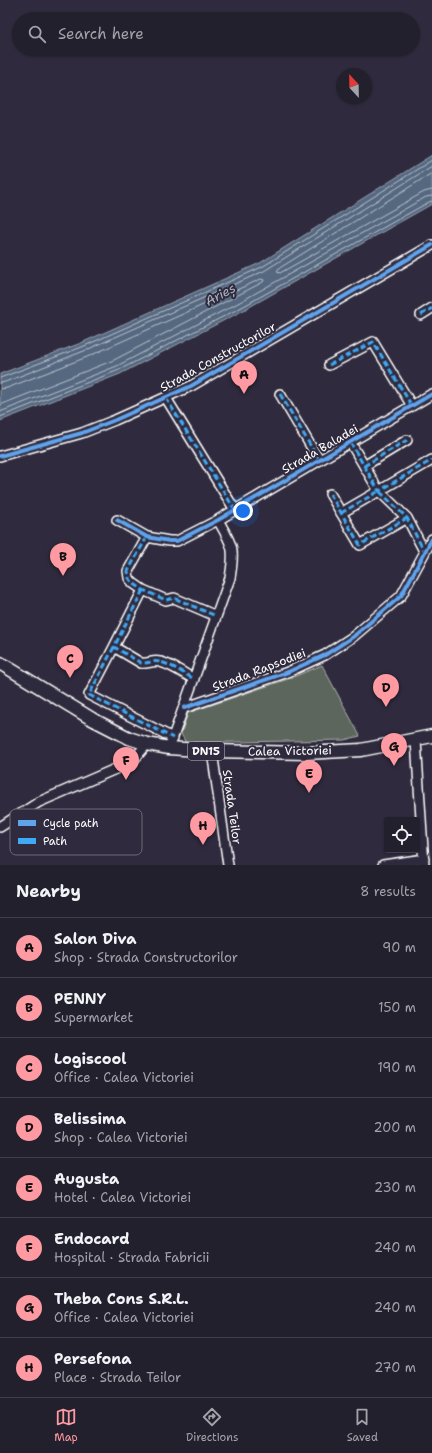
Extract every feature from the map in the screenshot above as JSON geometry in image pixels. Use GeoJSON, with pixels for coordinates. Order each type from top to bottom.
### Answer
{"type":"FeatureCollection","features":[{"type":"Feature","properties":{"kind":"main road","name":"Calea Victoriei"},"geometry":{"type":"LineString","coordinates":[[0,663],[92,719],[129,738],[147,744],[171,743],[212,752],[306,753],[362,750],[432,736]]}},
{"type":"Feature","properties":{"kind":"street","name":"Strada Constructorilor"},"geometry":{"type":"LineString","coordinates":[[0,456],[82,433],[192,386],[432,245]]}},
{"type":"Feature","properties":{"kind":"street"},"geometry":{"type":"LineString","coordinates":[[421,315],[432,308]]}},
{"type":"Feature","properties":{"kind":"street"},"geometry":{"type":"LineString","coordinates":[[330,365],[373,342],[412,406]]}},
{"type":"Feature","properties":{"kind":"street"},"geometry":{"type":"LineString","coordinates":[[280,394],[320,460]]}},
{"type":"Feature","properties":{"kind":"street","name":"Strada Baladei"},"geometry":{"type":"LineString","coordinates":[[117,520],[147,537],[177,541],[218,520],[432,394]]}},
{"type":"Feature","properties":{"kind":"street"},"geometry":{"type":"LineString","coordinates":[[166,398],[234,510]]}},
{"type":"Feature","properties":{"kind":"street"},"geometry":{"type":"LineString","coordinates":[[364,466],[407,440]]}},
{"type":"Feature","properties":{"kind":"street"},"geometry":{"type":"LineString","coordinates":[[350,442],[379,491],[407,518],[424,551]]}},
{"type":"Feature","properties":{"kind":"street"},"geometry":{"type":"LineString","coordinates":[[341,513],[432,460]]}},
{"type":"Feature","properties":{"kind":"street"},"geometry":{"type":"LineString","coordinates":[[330,494],[360,545],[407,518]]}},
{"type":"Feature","properties":{"kind":"street"},"geometry":{"type":"LineString","coordinates":[[143,590],[89,695],[171,743],[230,578],[233,556],[231,542],[218,520]]}},
{"type":"Feature","properties":{"kind":"street"},"geometry":{"type":"LineString","coordinates":[[147,537],[128,571],[129,578],[133,583],[143,590],[166,600],[174,598],[216,616]]}},
{"type":"Feature","properties":{"kind":"street","name":"Strada Rapsodiei"},"geometry":{"type":"LineString","coordinates":[[184,708],[288,672],[325,655],[354,636],[401,596],[417,568],[424,551],[432,539]]}},
{"type":"Feature","properties":{"kind":"street"},"geometry":{"type":"LineString","coordinates":[[114,647],[142,663],[147,664],[155,661],[162,662],[194,679]]}},
{"type":"Feature","properties":{"kind":"street"},"geometry":{"type":"LineString","coordinates":[[383,865],[424,862],[416,740]]}},
{"type":"Feature","properties":{"kind":"street"},"geometry":{"type":"LineString","coordinates":[[27,809],[38,802],[120,767],[136,757],[147,744]]}},
{"type":"Feature","properties":{"kind":"street","name":"Strada Teilor"},"geometry":{"type":"LineString","coordinates":[[212,752],[228,865]]}},
{"type":"Feature","properties":{"kind":"street"},"geometry":{"type":"LineString","coordinates":[[0,827],[10,820]]}},
{"type":"Feature","properties":{"kind":"green space"},"geometry":{"type":"Polygon","coordinates":[[[322,665],[360,736],[344,740],[186,743],[181,734],[188,713],[291,678],[322,665]]]}},
{"type":"Feature","properties":{"kind":"water","name":"Arieș"},"geometry":{"type":"Polygon","coordinates":[[[432,155],[432,204],[244,310],[120,374],[0,421],[0,374],[81,343],[260,263],[432,155]]]}},
{"type":"Feature","properties":{"kind":"marked path"},"geometry":{"type":"LineString","coordinates":[[421,315],[432,308]]}},
{"type":"Feature","properties":{"kind":"marked path"},"geometry":{"type":"LineString","coordinates":[[329,365],[373,342],[412,406]]}},
{"type":"Feature","properties":{"kind":"marked path"},"geometry":{"type":"LineString","coordinates":[[280,394],[319,460]]}},
{"type":"Feature","properties":{"kind":"marked path"},"geometry":{"type":"LineString","coordinates":[[166,398],[235,510]]}},
{"type":"Feature","properties":{"kind":"marked path"},"geometry":{"type":"LineString","coordinates":[[364,466],[407,440]]}},
{"type":"Feature","properties":{"kind":"marked path"},"geometry":{"type":"LineString","coordinates":[[350,442],[379,491],[432,460]]}},
{"type":"Feature","properties":{"kind":"marked path"},"geometry":{"type":"LineString","coordinates":[[341,513],[379,491],[407,518],[424,551]]}},
{"type":"Feature","properties":{"kind":"marked path"},"geometry":{"type":"LineString","coordinates":[[330,494],[360,545],[407,518]]}},
{"type":"Feature","properties":{"kind":"marked path"},"geometry":{"type":"LineString","coordinates":[[147,537],[128,571],[129,578],[133,583],[143,590],[166,600],[174,598],[216,616]]}},
{"type":"Feature","properties":{"kind":"marked path"},"geometry":{"type":"LineString","coordinates":[[143,590],[114,647],[141,663],[155,661],[164,663],[194,679]]}},
{"type":"Feature","properties":{"kind":"marked path"},"geometry":{"type":"LineString","coordinates":[[114,647],[89,695],[173,738]]}},
{"type":"Feature","properties":{"kind":"cycle path"},"geometry":{"type":"LineString","coordinates":[[0,456],[82,433],[191,386],[432,245]]}},
{"type":"Feature","properties":{"kind":"cycle path"},"geometry":{"type":"LineString","coordinates":[[117,520],[147,537],[177,541],[218,520],[432,394]]}},
{"type":"Feature","properties":{"kind":"cycle path"},"geometry":{"type":"LineString","coordinates":[[184,708],[288,672],[325,655],[354,636],[401,596],[432,539]]}},
{"type":"Feature","properties":{"kind":"place","name":"Salon Diva"},"geometry":{"type":"Point","coordinates":[244,394]}},
{"type":"Feature","properties":{"kind":"place","name":"PENNY"},"geometry":{"type":"Point","coordinates":[63,576]}},
{"type":"Feature","properties":{"kind":"place","name":"Logiscool"},"geometry":{"type":"Point","coordinates":[70,678]}},
{"type":"Feature","properties":{"kind":"place","name":"Belissima"},"geometry":{"type":"Point","coordinates":[386,707]}},
{"type":"Feature","properties":{"kind":"place","name":"Theba Cons S.R.L."},"geometry":{"type":"Point","coordinates":[394,766]}},
{"type":"Feature","properties":{"kind":"place","name":"Endocard"},"geometry":{"type":"Point","coordinates":[126,780]}},
{"type":"Feature","properties":{"kind":"place","name":"Augusta"},"geometry":{"type":"Point","coordinates":[309,793]}},
{"type":"Feature","properties":{"kind":"place","name":"Persefona"},"geometry":{"type":"Point","coordinates":[203,845]}}]}
